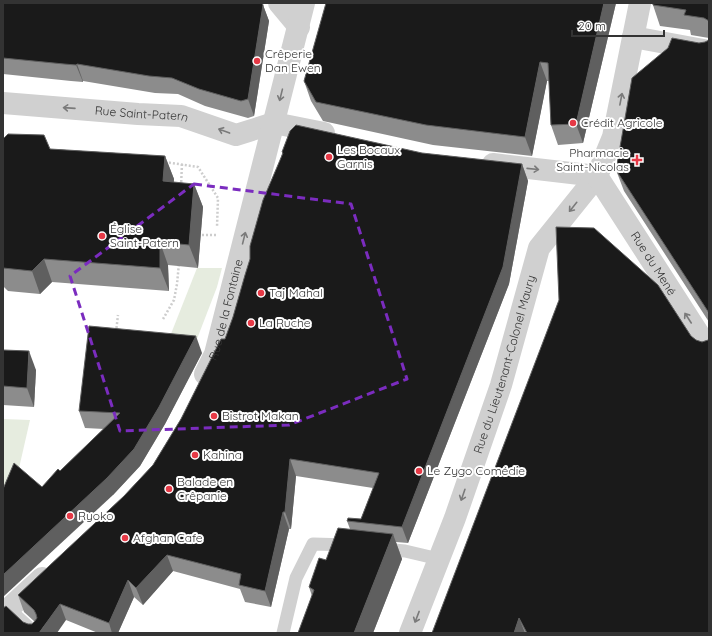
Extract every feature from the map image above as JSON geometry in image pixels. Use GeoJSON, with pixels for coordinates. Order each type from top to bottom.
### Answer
{"type":"FeatureCollection","features":[{"type":"Feature","properties":{"kind":"street"},"geometry":{"type":"LineString","coordinates":[[279,3],[299,27]]}},
{"type":"Feature","properties":{"kind":"street","name":"Rue de la Fontaine"},"geometry":{"type":"LineString","coordinates":[[198,389],[215,354],[304,3]]}},
{"type":"Feature","properties":{"kind":"street","name":"Rue du Lieutenant-Colonel Maury"},"geometry":{"type":"LineString","coordinates":[[410,633],[455,518],[501,385],[539,248],[597,176],[613,137],[640,3]]}},
{"type":"Feature","properties":{"kind":"street"},"geometry":{"type":"LineString","coordinates":[[633,37],[709,51]]}},
{"type":"Feature","properties":{"kind":"street","name":"Rue Saint-Patern"},"geometry":{"type":"LineString","coordinates":[[3,103],[182,116],[236,136],[274,123]]}},
{"type":"Feature","properties":{"kind":"street"},"geometry":{"type":"LineString","coordinates":[[274,123],[346,138]]}},
{"type":"Feature","properties":{"kind":"street"},"geometry":{"type":"LineString","coordinates":[[476,162],[597,176]]}},
{"type":"Feature","properties":{"kind":"street","name":"Rue du Mené"},"geometry":{"type":"LineString","coordinates":[[597,176],[709,350]]}},
{"type":"Feature","properties":{"kind":"street"},"geometry":{"type":"LineString","coordinates":[[6,612],[54,567]]}},
{"type":"Feature","properties":{"kind":"lane"},"geometry":{"type":"LineString","coordinates":[[283,633],[296,578],[313,544],[358,546]]}},
{"type":"Feature","properties":{"kind":"lane"},"geometry":{"type":"LineString","coordinates":[[373,548],[405,551],[439,559]]}},
{"type":"Feature","properties":{"kind":"lane"},"geometry":{"type":"LineString","coordinates":[[6,612],[35,633]]}},
{"type":"Feature","properties":{"kind":"path"},"geometry":{"type":"LineString","coordinates":[[162,161],[198,167],[218,198],[218,225]]}},
{"type":"Feature","properties":{"kind":"path"},"geometry":{"type":"LineString","coordinates":[[181,186],[182,164]]}},
{"type":"Feature","properties":{"kind":"path"},"geometry":{"type":"LineString","coordinates":[[192,235],[217,235]]}},
{"type":"Feature","properties":{"kind":"path"},"geometry":{"type":"LineString","coordinates":[[163,319],[174,300],[179,261]]}},
{"type":"Feature","properties":{"kind":"path"},"geometry":{"type":"LineString","coordinates":[[115,335],[118,315]]}},
{"type":"Feature","properties":{"kind":"highlighted area"},"geometry":{"type":"Polygon","coordinates":[[[194,184],[351,204],[407,379],[289,425],[120,431],[70,276],[194,184]]]}},
{"type":"Feature","properties":{"kind":"shaded area"},"geometry":{"type":"Polygon","coordinates":[[[197,268],[222,268],[217,287],[192,352],[165,349],[197,268]]]}},
{"type":"Feature","properties":{"kind":"shaded area"},"geometry":{"type":"Polygon","coordinates":[[[3,419],[30,420],[17,477],[3,511],[3,419]]]}},
{"type":"Feature","properties":{"kind":"building"},"geometry":{"type":"Polygon","coordinates":[[[3,3],[262,3],[263,5],[248,99],[241,101],[199,89],[172,78],[149,76],[77,64],[3,58],[3,3]]]}},
{"type":"Feature","properties":{"kind":"building"},"geometry":{"type":"Polygon","coordinates":[[[326,3],[604,3],[576,124],[551,125],[548,63],[540,62],[525,137],[426,125],[316,102],[304,81],[326,3]]]}},
{"type":"Feature","properties":{"kind":"building"},"geometry":{"type":"Polygon","coordinates":[[[653,3],[709,3],[709,21],[704,18],[684,15],[686,10],[653,5],[653,3]]]}},
{"type":"Feature","properties":{"kind":"building"},"geometry":{"type":"Polygon","coordinates":[[[672,38],[699,43],[709,40],[709,313],[616,170],[632,78],[668,48],[672,38]]]}},
{"type":"Feature","properties":{"kind":"building"},"geometry":{"type":"Polygon","coordinates":[[[296,125],[422,153],[522,164],[503,267],[402,527],[347,521],[348,518],[361,519],[379,473],[290,459],[285,512],[283,512],[265,591],[239,585],[241,574],[167,555],[136,588],[128,580],[109,623],[60,604],[39,633],[3,633],[3,608],[6,606],[23,622],[32,624],[34,622],[37,618],[34,610],[18,595],[124,496],[153,465],[181,419],[221,339],[225,339],[250,259],[250,246],[263,200],[283,153],[282,152],[290,131],[296,125]]]}},
{"type":"Feature","properties":{"kind":"building","name":"Église Saint-Patern"},"geometry":{"type":"Polygon","coordinates":[[[8,134],[44,135],[50,149],[165,156],[163,181],[194,184],[189,245],[160,242],[160,268],[44,259],[32,271],[3,268],[3,139],[8,134]]]}},
{"type":"Feature","properties":{"kind":"building"},"geometry":{"type":"Polygon","coordinates":[[[556,227],[594,228],[658,285],[691,336],[702,342],[709,339],[709,633],[527,633],[519,618],[514,633],[432,633],[559,300],[556,227]]]}},
{"type":"Feature","properties":{"kind":"building"},"geometry":{"type":"Polygon","coordinates":[[[89,326],[196,336],[159,407],[134,449],[107,478],[3,575],[3,489],[14,463],[42,487],[58,469],[60,471],[120,413],[79,411],[89,326]]]}},
{"type":"Feature","properties":{"kind":"building"},"geometry":{"type":"Polygon","coordinates":[[[3,350],[29,351],[27,388],[3,386],[3,350]]]}},
{"type":"Feature","properties":{"kind":"building"},"geometry":{"type":"Polygon","coordinates":[[[338,528],[393,534],[354,633],[298,633],[314,590],[309,587],[319,558],[326,560],[338,528]]]}},
{"type":"Feature","properties":{"kind":"place","name":"Crêperie Dan Ewen"},"geometry":{"type":"Point","coordinates":[257,61]}},
{"type":"Feature","properties":{"kind":"place","name":"Crédit Agricole"},"geometry":{"type":"Point","coordinates":[573,123]}},
{"type":"Feature","properties":{"kind":"place","name":"Les Bocaux Garnis"},"geometry":{"type":"Point","coordinates":[329,157]}},
{"type":"Feature","properties":{"kind":"place","name":"Pharmacie Saint-Nicolas"},"geometry":{"type":"Point","coordinates":[637,160]}},
{"type":"Feature","properties":{"kind":"place","name":"Église Saint-Patern"},"geometry":{"type":"Point","coordinates":[102,236]}},
{"type":"Feature","properties":{"kind":"place","name":"Taj Mahal"},"geometry":{"type":"Point","coordinates":[261,293]}},
{"type":"Feature","properties":{"kind":"place","name":"La Ruche"},"geometry":{"type":"Point","coordinates":[251,323]}},
{"type":"Feature","properties":{"kind":"place","name":"Bistrot Makan"},"geometry":{"type":"Point","coordinates":[214,416]}},
{"type":"Feature","properties":{"kind":"place","name":"Kahina"},"geometry":{"type":"Point","coordinates":[195,455]}},
{"type":"Feature","properties":{"kind":"place","name":"Le Zygo Comédie"},"geometry":{"type":"Point","coordinates":[419,471]}},
{"type":"Feature","properties":{"kind":"place","name":"Balade en Crêpanie"},"geometry":{"type":"Point","coordinates":[169,489]}},
{"type":"Feature","properties":{"kind":"place","name":"Ryoko"},"geometry":{"type":"Point","coordinates":[70,516]}},
{"type":"Feature","properties":{"kind":"place","name":"Afghan Cafe"},"geometry":{"type":"Point","coordinates":[125,538]}}]}
